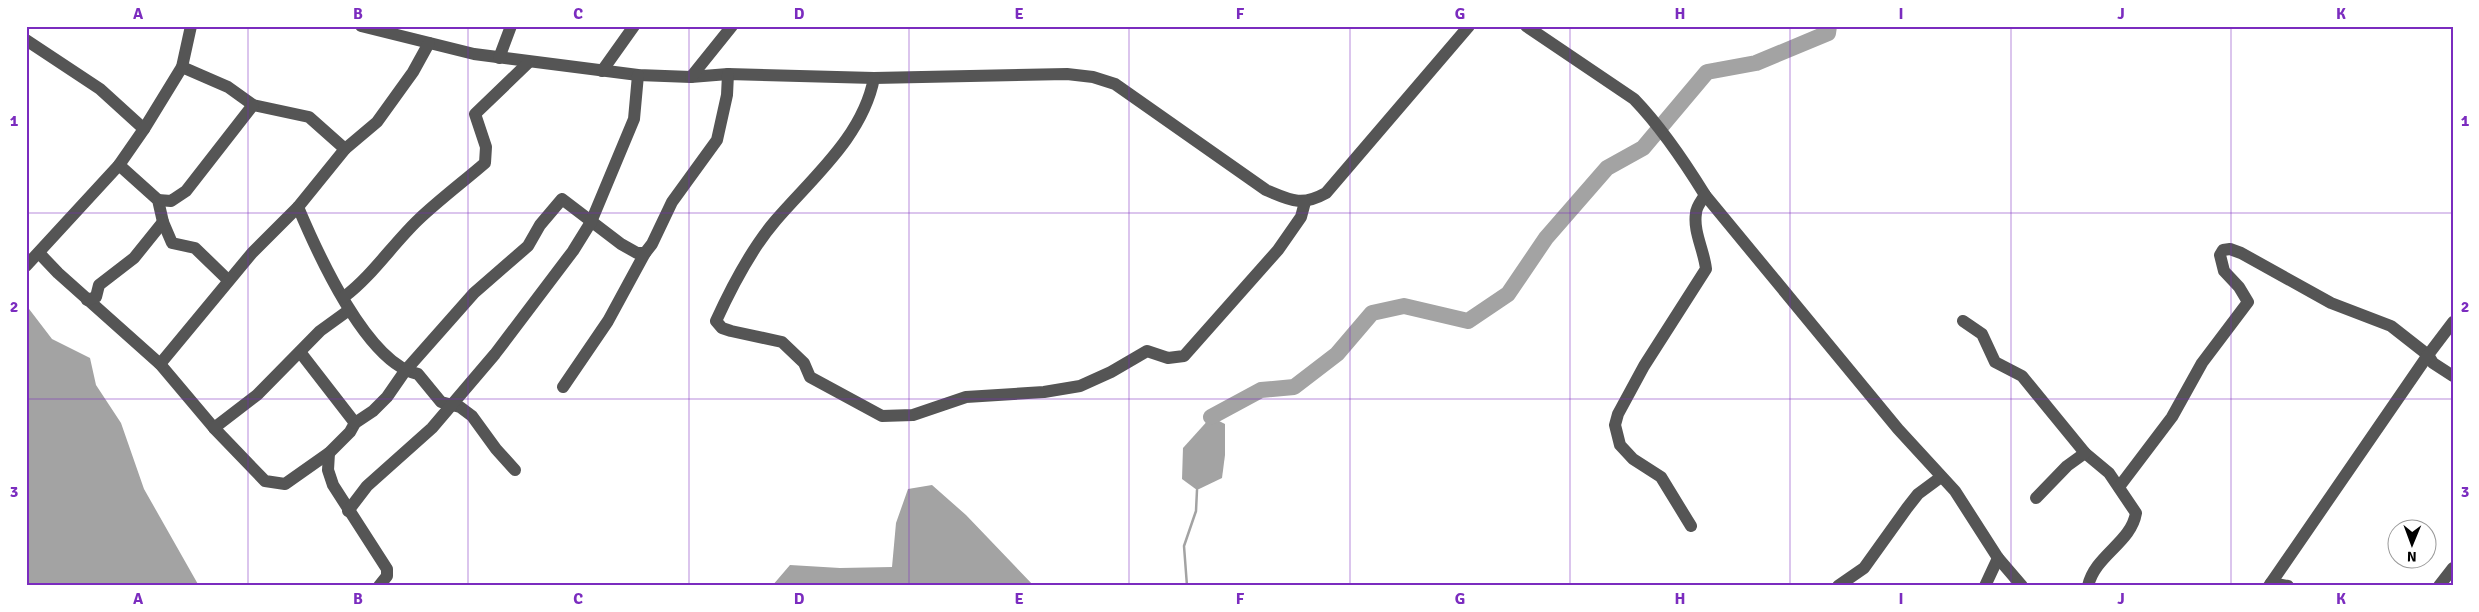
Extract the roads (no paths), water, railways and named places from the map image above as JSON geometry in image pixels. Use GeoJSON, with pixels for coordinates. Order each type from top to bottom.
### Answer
{"type":"FeatureCollection","features":[{"type":"Feature","properties":{"kind":"street"},"geometry":{"type":"LineString","coordinates":[[26,266],[119,164],[144,129],[182,67],[191,26]]}},
{"type":"Feature","properties":{"kind":"street"},"geometry":{"type":"LineString","coordinates":[[361,26],[386,29],[429,44],[499,58],[638,75],[691,77],[728,74],[874,78],[1067,74],[1094,77],[1115,84],[1266,190],[1291,200],[1305,202],[1326,193],[1466,27]]}},
{"type":"Feature","properties":{"kind":"street"},"geometry":{"type":"LineString","coordinates":[[499,58],[511,26]]}},
{"type":"Feature","properties":{"kind":"street"},"geometry":{"type":"LineString","coordinates":[[602,71],[634,26]]}},
{"type":"Feature","properties":{"kind":"street"},"geometry":{"type":"LineString","coordinates":[[691,77],[732,26]]}},
{"type":"Feature","properties":{"kind":"street"},"geometry":{"type":"LineString","coordinates":[[1526,26],[1634,99],[1647,113],[1668,140],[1705,195],[1898,429],[1954,491],[1998,558],[2022,586]]}},
{"type":"Feature","properties":{"kind":"street"},"geometry":{"type":"LineString","coordinates":[[26,40],[100,89],[144,129]]}},
{"type":"Feature","properties":{"kind":"street"},"geometry":{"type":"LineString","coordinates":[[160,364],[228,280],[298,207],[345,150],[377,122],[413,72],[429,44]]}},
{"type":"Feature","properties":{"kind":"street"},"geometry":{"type":"LineString","coordinates":[[344,297],[364,282],[379,260],[418,220],[485,163],[486,147],[475,114],[529,62]]}},
{"type":"Feature","properties":{"kind":"street"},"geometry":{"type":"LineString","coordinates":[[182,67],[228,87],[253,104],[302,114],[345,150]]}},
{"type":"Feature","properties":{"kind":"street"},"geometry":{"type":"LineString","coordinates":[[563,387],[608,321],[645,253],[652,244],[672,202],[717,140],[725,104],[728,74]]}},
{"type":"Feature","properties":{"kind":"street"},"geometry":{"type":"LineString","coordinates":[[348,511],[367,486],[432,428],[495,354],[573,251],[591,222],[634,119],[638,75]]}},
{"type":"Feature","properties":{"kind":"street"},"geometry":{"type":"LineString","coordinates":[[874,78],[870,99],[858,121],[822,171],[775,221],[748,260],[716,321],[722,328],[731,331],[782,342],[804,363],[810,377],[882,416],[913,415],[966,396],[1044,392],[1080,386],[1111,372],[1147,351],[1168,358],[1184,356],[1278,250],[1301,217],[1305,202]]}},
{"type":"Feature","properties":{"kind":"street"},"geometry":{"type":"LineString","coordinates":[[158,200],[171,201],[186,191],[253,104]]}},
{"type":"Feature","properties":{"kind":"street"},"geometry":{"type":"LineString","coordinates":[[119,164],[158,200],[163,222],[172,243],[195,248],[228,280]]}},
{"type":"Feature","properties":{"kind":"street"},"geometry":{"type":"LineString","coordinates":[[1691,526],[1661,477],[1633,459],[1620,445],[1615,425],[1644,366],[1706,269],[1704,254],[1697,232],[1696,212],[1705,195]]}},
{"type":"Feature","properties":{"kind":"street"},"geometry":{"type":"LineString","coordinates":[[39,253],[87,300],[160,364],[214,428],[265,481],[285,484],[329,453],[350,432],[355,423],[373,411],[387,397],[405,371],[474,293],[528,246],[540,226],[562,199],[621,244],[637,253],[645,253]]}},
{"type":"Feature","properties":{"kind":"street"},"geometry":{"type":"LineString","coordinates":[[298,207],[313,242],[344,297],[349,310],[383,353],[405,371],[418,374],[441,402],[450,406],[460,407],[472,416],[496,450],[515,470]]}},
{"type":"Feature","properties":{"kind":"street"},"geometry":{"type":"LineString","coordinates":[[87,300],[96,297],[99,285],[134,258],[163,222]]}},
{"type":"Feature","properties":{"kind":"street"},"geometry":{"type":"LineString","coordinates":[[2119,487],[2172,418],[2202,363],[2248,302],[2239,287],[2224,271],[2220,254],[2223,250],[2230,249],[2241,253],[2331,303],[2391,326],[2428,355],[2434,363],[2453,376]]}},
{"type":"Feature","properties":{"kind":"street"},"geometry":{"type":"LineString","coordinates":[[214,428],[257,395],[320,331],[349,310]]}},
{"type":"Feature","properties":{"kind":"street"},"geometry":{"type":"LineString","coordinates":[[1963,321],[1982,334],[1995,362],[2022,376],[2085,453],[2108,473],[2136,512],[2134,523],[2123,538],[2099,562],[2091,573],[2088,586]]}},
{"type":"Feature","properties":{"kind":"street"},"geometry":{"type":"LineString","coordinates":[[2270,585],[2428,355],[2453,322]]}},
{"type":"Feature","properties":{"kind":"street"},"geometry":{"type":"LineString","coordinates":[[300,352],[355,423]]}},
{"type":"Feature","properties":{"kind":"street"},"geometry":{"type":"LineString","coordinates":[[329,453],[328,470],[333,485],[348,511],[388,569],[387,576],[380,586]]}},
{"type":"Feature","properties":{"kind":"street"},"geometry":{"type":"LineString","coordinates":[[2036,498],[2067,466],[2085,453]]}},
{"type":"Feature","properties":{"kind":"street"},"geometry":{"type":"LineString","coordinates":[[1838,586],[1864,568],[1906,508],[1918,494],[1941,477]]}},
{"type":"Feature","properties":{"kind":"street"},"geometry":{"type":"LineString","coordinates":[[1985,586],[1998,558]]}},
{"type":"Feature","properties":{"kind":"street"},"geometry":{"type":"LineString","coordinates":[[2439,586],[2453,568]]}},
{"type":"Feature","properties":{"kind":"street"},"geometry":{"type":"LineString","coordinates":[[2270,585],[2288,586]]}},
{"type":"Feature","properties":{"kind":"waterway"},"geometry":{"type":"LineString","coordinates":[[1211,417],[1261,390],[1294,387],[1337,354],[1372,313],[1404,306],[1468,321],[1508,294],[1546,238],[1607,168],[1643,148],[1707,72],[1756,63],[1828,33],[1829,26]]}},
{"type":"Feature","properties":{"kind":"waterway"},"geometry":{"type":"LineString","coordinates":[[1187,586],[1184,546],[1196,511],[1197,490]]}}]}
